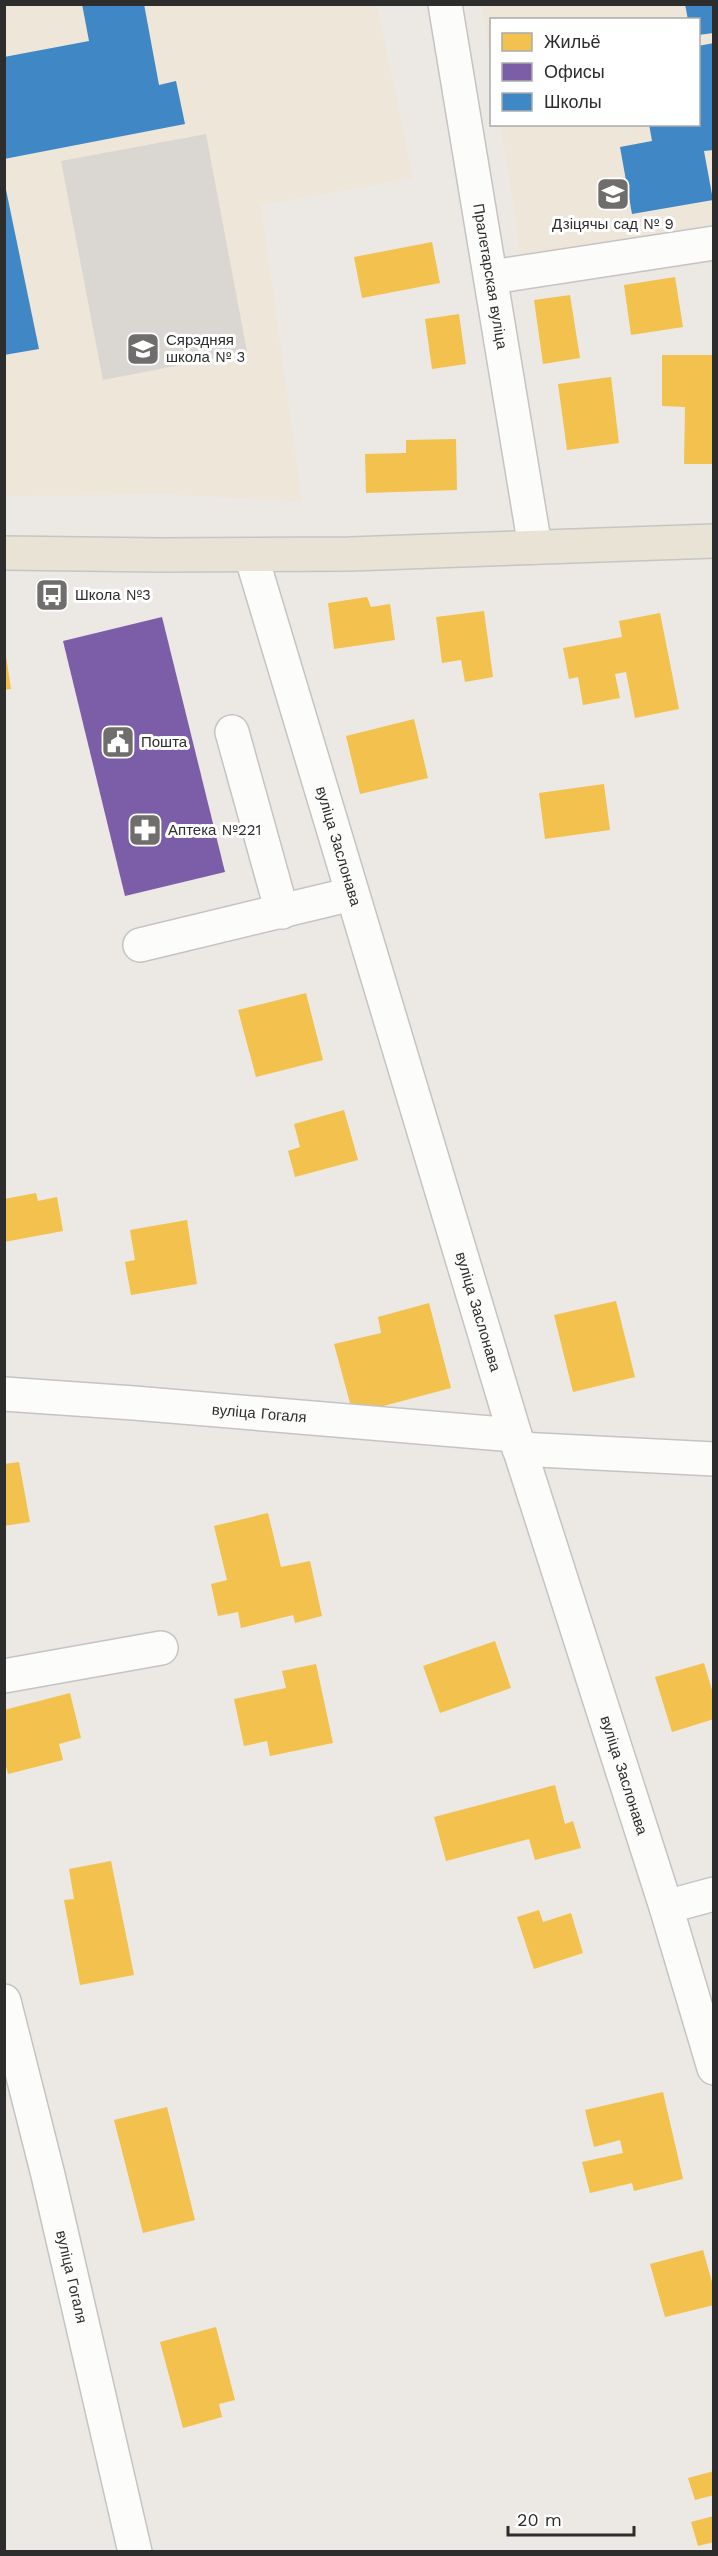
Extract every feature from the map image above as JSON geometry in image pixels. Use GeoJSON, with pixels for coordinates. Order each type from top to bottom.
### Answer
{"type":"FeatureCollection","features":[{"type":"Feature","properties":{"kind":"main road"},"geometry":{"type":"LineString","coordinates":[[4,553],[250,555],[714,541]]}},
{"type":"Feature","properties":{"kind":"street","name":"Пралетарская вуліца"},"geometry":{"type":"LineString","coordinates":[[445,4],[536,547]]}},
{"type":"Feature","properties":{"kind":"street"},"geometry":{"type":"LineString","coordinates":[[492,277],[714,243]]}},
{"type":"Feature","properties":{"kind":"street","name":"вуліца Заслонава"},"geometry":{"type":"LineString","coordinates":[[250,555],[517,1442],[666,1907],[714,2068]]}},
{"type":"Feature","properties":{"kind":"street"},"geometry":{"type":"LineString","coordinates":[[232,732],[282,912]]}},
{"type":"Feature","properties":{"kind":"street"},"geometry":{"type":"LineString","coordinates":[[140,945],[352,894]]}},
{"type":"Feature","properties":{"kind":"street","name":"вуліца Гогаля"},"geometry":{"type":"LineString","coordinates":[[4,1394],[146,1404],[517,1442],[714,1459]]}},
{"type":"Feature","properties":{"kind":"street"},"geometry":{"type":"LineString","coordinates":[[4,1676],[161,1648]]}},
{"type":"Feature","properties":{"kind":"street"},"geometry":{"type":"LineString","coordinates":[[666,1907],[714,1894]]}},
{"type":"Feature","properties":{"kind":"street","name":"вуліца Гогаля"},"geometry":{"type":"LineString","coordinates":[[4,2001],[48,2175],[135,2552]]}},
{"type":"Feature","properties":{"kind":"shaded area","name":"Сярэдняя школа № 3"},"geometry":{"type":"Polygon","coordinates":[[[4,5],[377,5],[413,178],[261,205],[302,502],[166,494],[5,496],[4,5]]]}},
{"type":"Feature","properties":{"kind":"shaded area","name":"Дзіцячы сад № 9"},"geometry":{"type":"Polygon","coordinates":[[[482,5],[713,5],[713,263],[526,289],[501,126],[700,126],[700,18],[490,18],[490,59],[482,5]]]}},
{"type":"Feature","properties":{"kind":"shaded area"},"geometry":{"type":"Polygon","coordinates":[[[206,134],[247,352],[103,380],[61,161],[206,134]]]}},
{"type":"Feature","properties":{"kind":"building: Жильё"},"geometry":{"type":"Polygon","coordinates":[[[432,242],[440,283],[362,298],[354,257],[432,242]]]}},
{"type":"Feature","properties":{"kind":"building: Жильё"},"geometry":{"type":"Polygon","coordinates":[[[675,277],[683,327],[631,335],[624,285],[675,277]]]}},
{"type":"Feature","properties":{"kind":"building: Жильё"},"geometry":{"type":"Polygon","coordinates":[[[570,295],[580,358],[543,364],[534,300],[570,295]]]}},
{"type":"Feature","properties":{"kind":"building: Жильё"},"geometry":{"type":"Polygon","coordinates":[[[459,314],[466,364],[432,369],[425,319],[459,314]]]}},
{"type":"Feature","properties":{"kind":"building: Жильё"},"geometry":{"type":"Polygon","coordinates":[[[662,355],[714,355],[714,464],[684,464],[685,407],[662,406],[662,355]]]}},
{"type":"Feature","properties":{"kind":"building: Жильё"},"geometry":{"type":"Polygon","coordinates":[[[611,377],[619,443],[567,450],[558,384],[611,377]]]}},
{"type":"Feature","properties":{"kind":"building: Жильё"},"geometry":{"type":"Polygon","coordinates":[[[456,439],[457,490],[366,493],[365,454],[406,453],[406,440],[456,439]]]}},
{"type":"Feature","properties":{"kind":"building: Жильё"},"geometry":{"type":"Polygon","coordinates":[[[367,597],[371,607],[390,604],[395,640],[334,649],[328,603],[367,597]]]}},
{"type":"Feature","properties":{"kind":"building: Жильё"},"geometry":{"type":"Polygon","coordinates":[[[484,611],[493,677],[465,682],[461,660],[442,663],[436,617],[484,611]]]}},
{"type":"Feature","properties":{"kind":"building: Жильё"},"geometry":{"type":"Polygon","coordinates":[[[660,613],[679,709],[635,718],[626,672],[615,674],[620,698],[583,705],[578,677],[569,679],[563,648],[622,637],[619,621],[660,613]]]}},
{"type":"Feature","properties":{"kind":"building: Жильё"},"geometry":{"type":"Polygon","coordinates":[[[4,642],[11,689],[4,690],[4,642]]]}},
{"type":"Feature","properties":{"kind":"building: Жильё"},"geometry":{"type":"Polygon","coordinates":[[[414,719],[428,778],[360,794],[346,736],[414,719]]]}},
{"type":"Feature","properties":{"kind":"building: Жильё"},"geometry":{"type":"Polygon","coordinates":[[[604,784],[610,830],[545,839],[539,793],[604,784]]]}},
{"type":"Feature","properties":{"kind":"building: Жильё"},"geometry":{"type":"Polygon","coordinates":[[[306,993],[323,1060],[256,1077],[238,1010],[306,993]]]}},
{"type":"Feature","properties":{"kind":"building: Жильё"},"geometry":{"type":"Polygon","coordinates":[[[344,1110],[358,1160],[295,1177],[288,1151],[300,1147],[294,1124],[344,1110]]]}},
{"type":"Feature","properties":{"kind":"building: Жильё"},"geometry":{"type":"Polygon","coordinates":[[[36,1193],[38,1201],[57,1197],[63,1231],[4,1242],[4,1199],[36,1193]]]}},
{"type":"Feature","properties":{"kind":"building: Жильё"},"geometry":{"type":"Polygon","coordinates":[[[187,1220],[197,1284],[131,1295],[125,1262],[135,1260],[130,1230],[187,1220]]]}},
{"type":"Feature","properties":{"kind":"building: Жильё"},"geometry":{"type":"Polygon","coordinates":[[[616,1301],[635,1377],[573,1392],[554,1315],[616,1301]]]}},
{"type":"Feature","properties":{"kind":"building: Жильё"},"geometry":{"type":"Polygon","coordinates":[[[429,1303],[451,1388],[353,1414],[334,1344],[381,1333],[378,1317],[429,1303]]]}},
{"type":"Feature","properties":{"kind":"building: Жильё"},"geometry":{"type":"Polygon","coordinates":[[[19,1462],[30,1522],[4,1526],[4,1464],[19,1462]]]}},
{"type":"Feature","properties":{"kind":"building: Жильё"},"geometry":{"type":"Polygon","coordinates":[[[268,1513],[281,1567],[310,1561],[322,1616],[295,1623],[293,1615],[241,1628],[238,1612],[218,1616],[211,1584],[227,1580],[214,1526],[268,1513]]]}},
{"type":"Feature","properties":{"kind":"building: Жильё"},"geometry":{"type":"Polygon","coordinates":[[[495,1641],[511,1688],[440,1713],[423,1666],[495,1641]]]}},
{"type":"Feature","properties":{"kind":"building: Жильё"},"geometry":{"type":"Polygon","coordinates":[[[704,1663],[714,1697],[714,1719],[672,1732],[655,1677],[704,1663]]]}},
{"type":"Feature","properties":{"kind":"building: Жильё"},"geometry":{"type":"Polygon","coordinates":[[[316,1664],[333,1743],[270,1756],[267,1741],[244,1746],[234,1699],[286,1688],[282,1671],[316,1664]]]}},
{"type":"Feature","properties":{"kind":"building: Жильё"},"geometry":{"type":"Polygon","coordinates":[[[70,1693],[81,1738],[59,1744],[63,1760],[8,1774],[4,1759],[4,1710],[70,1693]]]}},
{"type":"Feature","properties":{"kind":"building: Жильё"},"geometry":{"type":"Polygon","coordinates":[[[555,1785],[565,1824],[573,1821],[581,1848],[535,1860],[529,1839],[446,1861],[434,1817],[555,1785]]]}},
{"type":"Feature","properties":{"kind":"building: Жильё"},"geometry":{"type":"Polygon","coordinates":[[[111,1861],[134,1975],[80,1985],[64,1900],[74,1899],[69,1869],[111,1861]]]}},
{"type":"Feature","properties":{"kind":"building: Жильё"},"geometry":{"type":"Polygon","coordinates":[[[539,1910],[543,1922],[571,1913],[583,1953],[534,1969],[517,1917],[539,1910]]]}},
{"type":"Feature","properties":{"kind":"building: Жильё"},"geometry":{"type":"Polygon","coordinates":[[[663,2092],[683,2179],[634,2191],[632,2183],[590,2193],[582,2162],[623,2153],[620,2140],[594,2147],[585,2110],[663,2092]]]}},
{"type":"Feature","properties":{"kind":"building: Жильё"},"geometry":{"type":"Polygon","coordinates":[[[167,2107],[195,2220],[143,2233],[114,2120],[167,2107]]]}},
{"type":"Feature","properties":{"kind":"building: Жильё"},"geometry":{"type":"Polygon","coordinates":[[[703,2250],[714,2289],[714,2305],[665,2317],[650,2264],[703,2250]]]}},
{"type":"Feature","properties":{"kind":"building: Жильё"},"geometry":{"type":"Polygon","coordinates":[[[216,2327],[235,2400],[219,2404],[222,2417],[183,2428],[160,2342],[216,2327]]]}},
{"type":"Feature","properties":{"kind":"building: Жильё"},"geometry":{"type":"Polygon","coordinates":[[[714,2471],[714,2495],[695,2500],[688,2478],[714,2471]]]}},
{"type":"Feature","properties":{"kind":"building: Жильё"},"geometry":{"type":"Polygon","coordinates":[[[714,2516],[714,2542],[698,2546],[691,2522],[714,2516]]]}},
{"type":"Feature","properties":{"kind":"building: Офисы"},"geometry":{"type":"Polygon","coordinates":[[[162,617],[225,872],[125,896],[63,641],[162,617]]]}},
{"type":"Feature","properties":{"kind":"building: Школы"},"geometry":{"type":"Polygon","coordinates":[[[82,4],[144,4],[159,85],[176,81],[185,124],[4,159],[4,57],[89,41],[82,4]]]}},
{"type":"Feature","properties":{"kind":"building: Школы"},"geometry":{"type":"Polygon","coordinates":[[[685,4],[714,4],[714,33],[700,35],[700,18],[688,18],[685,4]]]}},
{"type":"Feature","properties":{"kind":"building: Школы"},"geometry":{"type":"Polygon","coordinates":[[[714,43],[714,150],[704,151],[713,200],[632,214],[620,147],[652,141],[649,126],[700,126],[700,46],[714,43]]]}},
{"type":"Feature","properties":{"kind":"building: Школы"},"geometry":{"type":"Polygon","coordinates":[[[4,180],[39,349],[4,355],[4,180]]]}},
{"type":"Feature","properties":{"kind":"place","name":"Дзіцячы сад № 9"},"geometry":{"type":"Point","coordinates":[613,194]}},
{"type":"Feature","properties":{"kind":"place","name":"Сярэдняя школа № 3"},"geometry":{"type":"Point","coordinates":[143,349]}},
{"type":"Feature","properties":{"kind":"place","name":"Школа №3"},"geometry":{"type":"Point","coordinates":[52,595]}},
{"type":"Feature","properties":{"kind":"place","name":"Пошта"},"geometry":{"type":"Point","coordinates":[118,742]}},
{"type":"Feature","properties":{"kind":"place","name":"Аптека №221"},"geometry":{"type":"Point","coordinates":[145,830]}}]}
